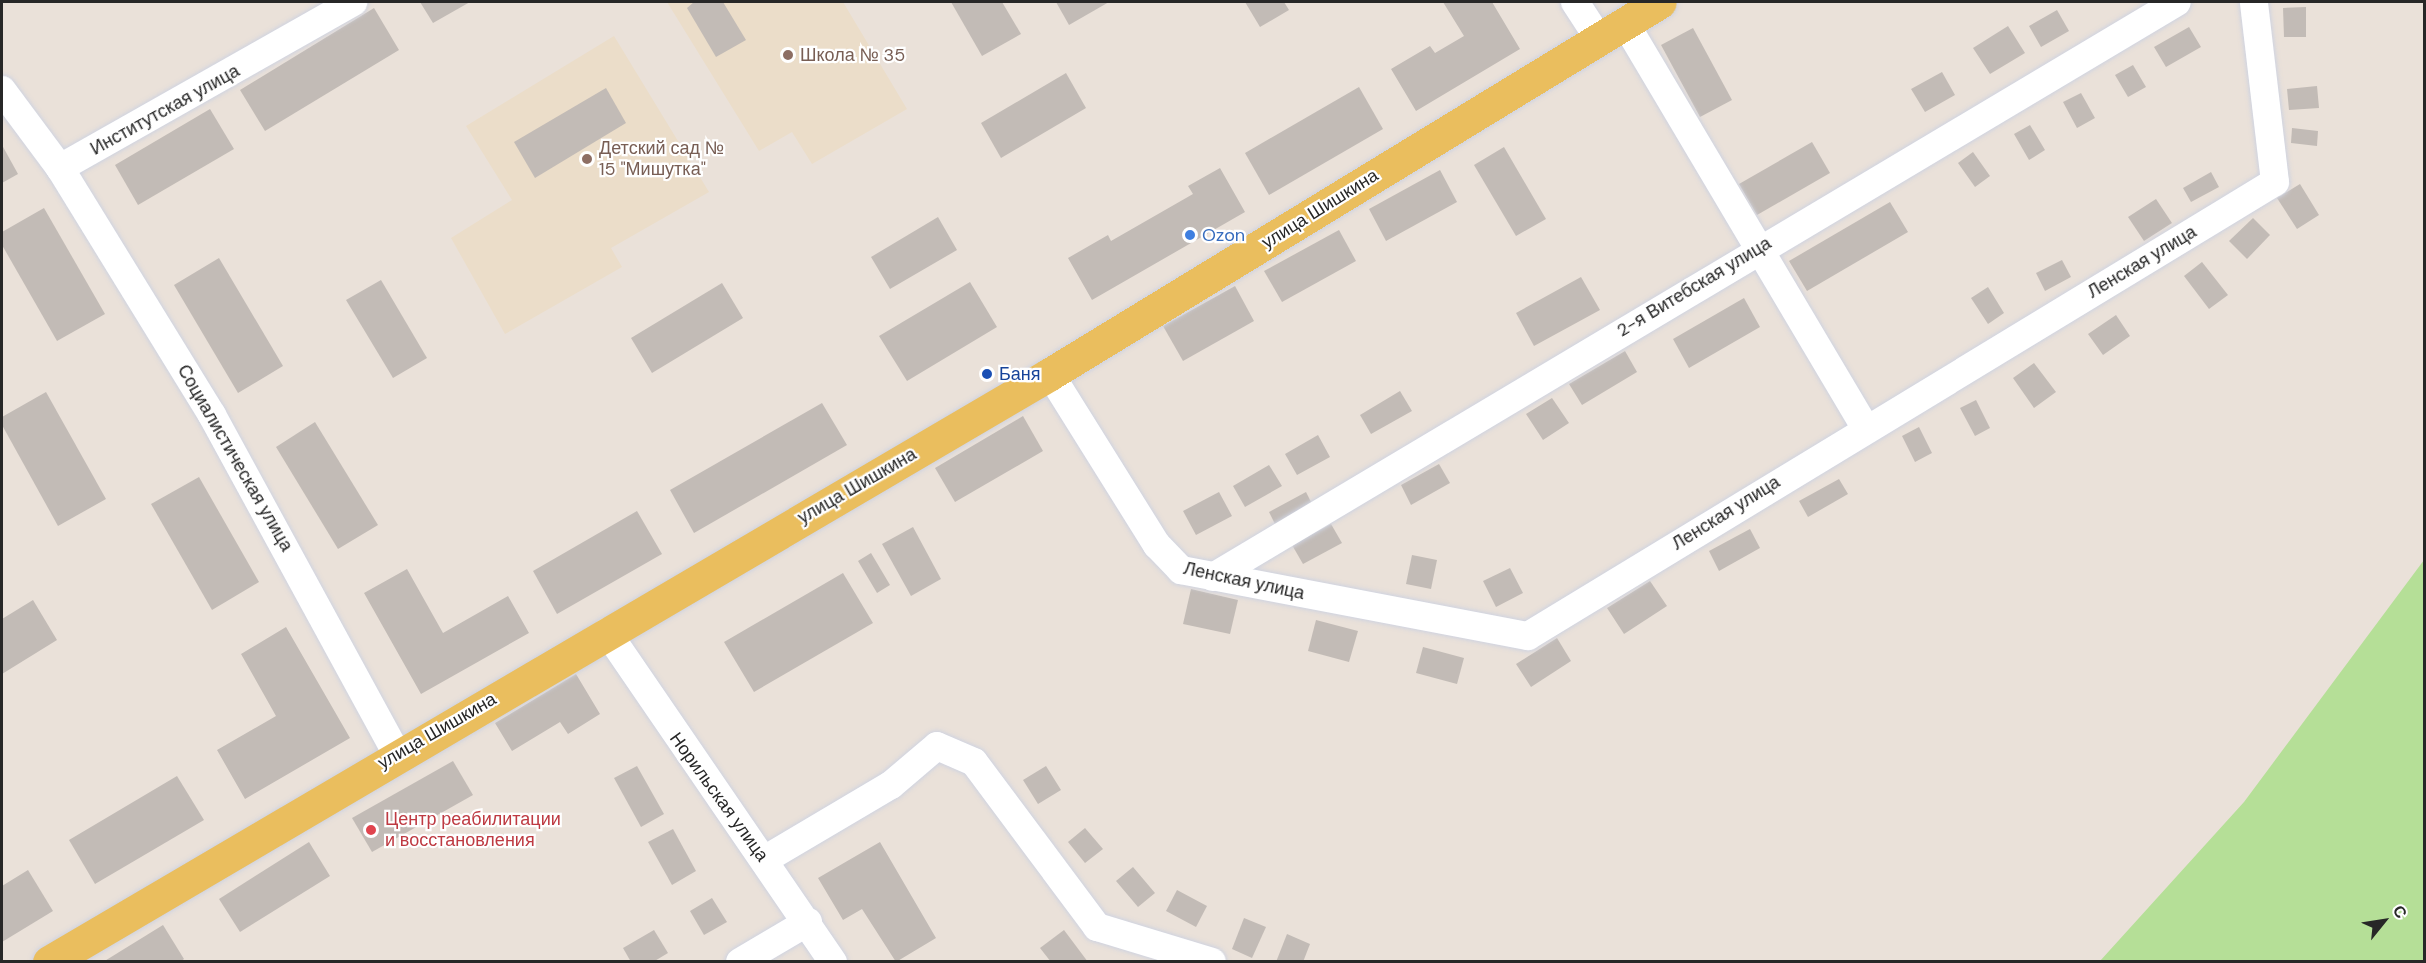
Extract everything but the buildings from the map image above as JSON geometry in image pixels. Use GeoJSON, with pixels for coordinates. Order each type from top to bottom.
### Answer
{"type":"FeatureCollection","features":[{"type":"Feature","properties":{"kind":"main road","name":"улица Шишкина"},"geometry":{"type":"LineString","coordinates":[[49,962],[397,755],[1050,374],[1660,2]]}},
{"type":"Feature","properties":{"kind":"street","name":"Институтская улица"},"geometry":{"type":"LineString","coordinates":[[60,168],[353,2]]}},
{"type":"Feature","properties":{"kind":"street"},"geometry":{"type":"LineString","coordinates":[[1575,2],[1612,31],[1758,248],[1865,427]]}},
{"type":"Feature","properties":{"kind":"street","name":"2-я Витебская улица"},"geometry":{"type":"LineString","coordinates":[[1213,577],[1758,248],[2177,2]]}},
{"type":"Feature","properties":{"kind":"street","name":"Ленская улица"},"geometry":{"type":"LineString","coordinates":[[1050,374],[1163,554],[1181,570],[1528,636],[1865,427],[2275,182],[2254,2]]}},
{"type":"Feature","properties":{"kind":"street"},"geometry":{"type":"LineString","coordinates":[[2,90],[60,168]]}},
{"type":"Feature","properties":{"kind":"street","name":"Социалистическая улица"},"geometry":{"type":"LineString","coordinates":[[60,168],[217,424],[397,755]]}},
{"type":"Feature","properties":{"kind":"street","name":"Норильская улица"},"geometry":{"type":"LineString","coordinates":[[607,632],[684,750],[808,922],[833,962]]}},
{"type":"Feature","properties":{"kind":"street"},"geometry":{"type":"LineString","coordinates":[[764,860],[891,785],[937,746],[974,762],[1097,927],[1212,962]]}},
{"type":"Feature","properties":{"kind":"street"},"geometry":{"type":"LineString","coordinates":[[740,962],[808,922]]}},
{"type":"Feature","properties":{"kind":"shaded area","name":"Школа № 35"},"geometry":{"type":"Polygon","coordinates":[[[667,2],[843,2],[907,109],[812,164],[792,132],[759,151],[667,2]]]}},
{"type":"Feature","properties":{"kind":"shaded area","name":"Детский сад № 15 \"Мишутка\""},"geometry":{"type":"Polygon","coordinates":[[[614,36],[709,192],[611,248],[622,267],[505,334],[451,238],[512,200],[466,126],[614,36]]]}},
{"type":"Feature","properties":{"kind":"green space"},"geometry":{"type":"Polygon","coordinates":[[[2424,560],[2424,961],[2100,961],[2244,802],[2424,560]]]}},
{"type":"Feature","properties":{"kind":"place","name":"Школа № 35"},"geometry":{"type":"Point","coordinates":[788,55]}},
{"type":"Feature","properties":{"kind":"place","name":"Детский сад № 15 \"Мишутка\""},"geometry":{"type":"Point","coordinates":[587,159]}},
{"type":"Feature","properties":{"kind":"place","name":"Ozon"},"geometry":{"type":"Point","coordinates":[1190,235]}},
{"type":"Feature","properties":{"kind":"place","name":"Баня"},"geometry":{"type":"Point","coordinates":[987,374]}},
{"type":"Feature","properties":{"kind":"place","name":"Центр реабилитации и восстановления"},"geometry":{"type":"Point","coordinates":[371,830]}}]}
